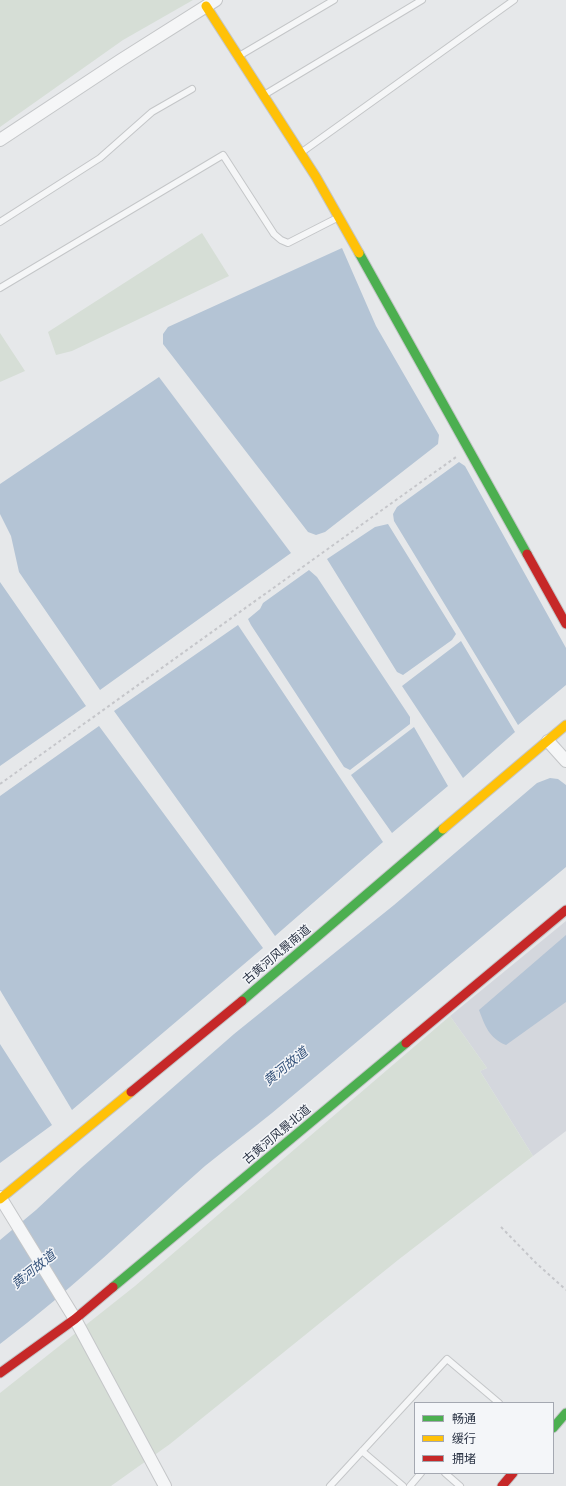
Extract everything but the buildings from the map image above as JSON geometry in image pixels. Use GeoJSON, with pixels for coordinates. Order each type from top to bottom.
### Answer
{"type":"FeatureCollection","features":[{"type":"Feature","properties":{"kind":"street"},"geometry":{"type":"LineString","coordinates":[[0,140],[121,60],[211,3],[238,57],[300,153],[338,217],[566,624]]}},
{"type":"Feature","properties":{"kind":"street","name":"古黄河风景南道"},"geometry":{"type":"LineString","coordinates":[[0,1198],[268,978],[566,726]]}},
{"type":"Feature","properties":{"kind":"street"},"geometry":{"type":"LineString","coordinates":[[548,741],[566,762]]}},
{"type":"Feature","properties":{"kind":"street","name":"古黄河风景北道"},"geometry":{"type":"LineString","coordinates":[[0,1372],[74,1319],[566,910]]}},
{"type":"Feature","properties":{"kind":"street"},"geometry":{"type":"LineString","coordinates":[[0,1198],[74,1319],[165,1486]]}},
{"type":"Feature","properties":{"kind":"street"},"geometry":{"type":"LineString","coordinates":[[554,1427],[566,1413]]}},
{"type":"Feature","properties":{"kind":"street"},"geometry":{"type":"LineString","coordinates":[[502,1486],[512,1474]]}},
{"type":"Feature","properties":{"kind":"lane"},"geometry":{"type":"LineString","coordinates":[[238,57],[334,0]]}},
{"type":"Feature","properties":{"kind":"lane"},"geometry":{"type":"LineString","coordinates":[[264,96],[422,0]]}},
{"type":"Feature","properties":{"kind":"lane"},"geometry":{"type":"LineString","coordinates":[[300,153],[514,0]]}},
{"type":"Feature","properties":{"kind":"lane"},"geometry":{"type":"LineString","coordinates":[[0,222],[100,158],[152,112],[192,88]]}},
{"type":"Feature","properties":{"kind":"lane"},"geometry":{"type":"LineString","coordinates":[[0,288],[223,155],[274,234],[281,240],[288,243],[338,217]]}},
{"type":"Feature","properties":{"kind":"lane"},"geometry":{"type":"LineString","coordinates":[[330,1486],[447,1359],[497,1402]]}},
{"type":"Feature","properties":{"kind":"lane"},"geometry":{"type":"LineString","coordinates":[[362,1451],[403,1486]]}},
{"type":"Feature","properties":{"kind":"lane"},"geometry":{"type":"LineString","coordinates":[[410,1486],[420,1474]]}},
{"type":"Feature","properties":{"kind":"lane"},"geometry":{"type":"LineString","coordinates":[[446,1474],[460,1486]]}},
{"type":"Feature","properties":{"kind":"path"},"geometry":{"type":"LineString","coordinates":[[0,784],[468,448]]}},
{"type":"Feature","properties":{"kind":"path"},"geometry":{"type":"LineString","coordinates":[[501,1227],[536,1263],[566,1290]]}},
{"type":"Feature","properties":{"kind":"shaded area"},"geometry":{"type":"Polygon","coordinates":[[[0,0],[193,0],[123,40],[0,127],[0,0]]]}},
{"type":"Feature","properties":{"kind":"shaded area"},"geometry":{"type":"Polygon","coordinates":[[[202,233],[229,276],[72,351],[56,355],[48,332],[202,233]]]}},
{"type":"Feature","properties":{"kind":"shaded area"},"geometry":{"type":"Polygon","coordinates":[[[0,333],[25,371],[0,382],[0,333]]]}},
{"type":"Feature","properties":{"kind":"shaded area"},"geometry":{"type":"Polygon","coordinates":[[[566,921],[566,1131],[533,1156],[480,1071],[487,1068],[450,1016],[566,921]]]}},
{"type":"Feature","properties":{"kind":"shaded area"},"geometry":{"type":"Polygon","coordinates":[[[450,1016],[487,1068],[480,1071],[533,1156],[398,1260],[170,1444],[111,1486],[0,1486],[0,1393],[135,1286],[450,1016]]]}},
{"type":"Feature","properties":{"kind":"water"},"geometry":{"type":"Polygon","coordinates":[[[342,248],[376,326],[439,435],[438,444],[325,532],[316,535],[308,532],[163,344],[163,334],[168,327],[342,248]]]}},
{"type":"Feature","properties":{"kind":"water"},"geometry":{"type":"Polygon","coordinates":[[[159,377],[291,553],[100,690],[19,572],[11,536],[0,514],[0,484],[159,377]]]}},
{"type":"Feature","properties":{"kind":"water"},"geometry":{"type":"Polygon","coordinates":[[[459,462],[465,466],[566,648],[566,685],[518,725],[394,521],[393,514],[397,507],[459,462]]]}},
{"type":"Feature","properties":{"kind":"water"},"geometry":{"type":"Polygon","coordinates":[[[388,524],[456,634],[452,640],[403,675],[397,672],[327,559],[375,527],[388,524]]]}},
{"type":"Feature","properties":{"kind":"water"},"geometry":{"type":"Polygon","coordinates":[[[309,570],[317,577],[410,717],[410,724],[350,770],[344,767],[248,619],[260,609],[263,603],[309,570]]]}},
{"type":"Feature","properties":{"kind":"water"},"geometry":{"type":"Polygon","coordinates":[[[0,582],[86,706],[0,766],[0,582]]]}},
{"type":"Feature","properties":{"kind":"water"},"geometry":{"type":"Polygon","coordinates":[[[238,625],[383,842],[275,936],[114,711],[238,625]]]}},
{"type":"Feature","properties":{"kind":"water"},"geometry":{"type":"Polygon","coordinates":[[[461,641],[515,732],[463,778],[402,686],[461,641]]]}},
{"type":"Feature","properties":{"kind":"water"},"geometry":{"type":"Polygon","coordinates":[[[99,726],[263,948],[72,1110],[0,990],[0,796],[99,726]]]}},
{"type":"Feature","properties":{"kind":"water"},"geometry":{"type":"Polygon","coordinates":[[[414,727],[448,786],[392,833],[351,775],[414,727]]]}},
{"type":"Feature","properties":{"kind":"water","name":"黄河故道"},"geometry":{"type":"Polygon","coordinates":[[[550,778],[558,779],[566,785],[566,867],[272,1113],[205,1166],[79,1279],[0,1344],[0,1240],[36,1210],[82,1167],[234,1034],[394,905],[537,783],[550,778]]]}},
{"type":"Feature","properties":{"kind":"water"},"geometry":{"type":"Polygon","coordinates":[[[566,935],[566,1002],[506,1045],[495,1039],[488,1031],[479,1010],[566,935]]]}},
{"type":"Feature","properties":{"kind":"water"},"geometry":{"type":"Polygon","coordinates":[[[0,1044],[52,1125],[0,1163],[0,1044]]]}},
{"type":"Feature","properties":{"kind":"traffic: fast"},"geometry":{"type":"LineString","coordinates":[[359,253],[527,554]]}},
{"type":"Feature","properties":{"kind":"traffic: fast"},"geometry":{"type":"LineString","coordinates":[[242,1001],[443,829]]}},
{"type":"Feature","properties":{"kind":"traffic: fast"},"geometry":{"type":"LineString","coordinates":[[113,1287],[406,1043]]}},
{"type":"Feature","properties":{"kind":"traffic: fast"},"geometry":{"type":"LineString","coordinates":[[554,1427],[566,1413]]}},
{"type":"Feature","properties":{"kind":"traffic: slow"},"geometry":{"type":"LineString","coordinates":[[206,6],[316,177],[359,253]]}},
{"type":"Feature","properties":{"kind":"traffic: slow"},"geometry":{"type":"LineString","coordinates":[[443,829],[566,725]]}},
{"type":"Feature","properties":{"kind":"traffic: slow"},"geometry":{"type":"LineString","coordinates":[[0,1199],[131,1092]]}},
{"type":"Feature","properties":{"kind":"traffic: jam"},"geometry":{"type":"LineString","coordinates":[[527,554],[566,624]]}},
{"type":"Feature","properties":{"kind":"traffic: jam"},"geometry":{"type":"LineString","coordinates":[[406,1043],[566,910]]}},
{"type":"Feature","properties":{"kind":"traffic: jam"},"geometry":{"type":"LineString","coordinates":[[131,1092],[242,1001]]}},
{"type":"Feature","properties":{"kind":"traffic: jam"},"geometry":{"type":"LineString","coordinates":[[0,1373],[75,1319],[113,1287]]}},
{"type":"Feature","properties":{"kind":"traffic: jam"},"geometry":{"type":"LineString","coordinates":[[502,1486],[512,1474]]}}]}
